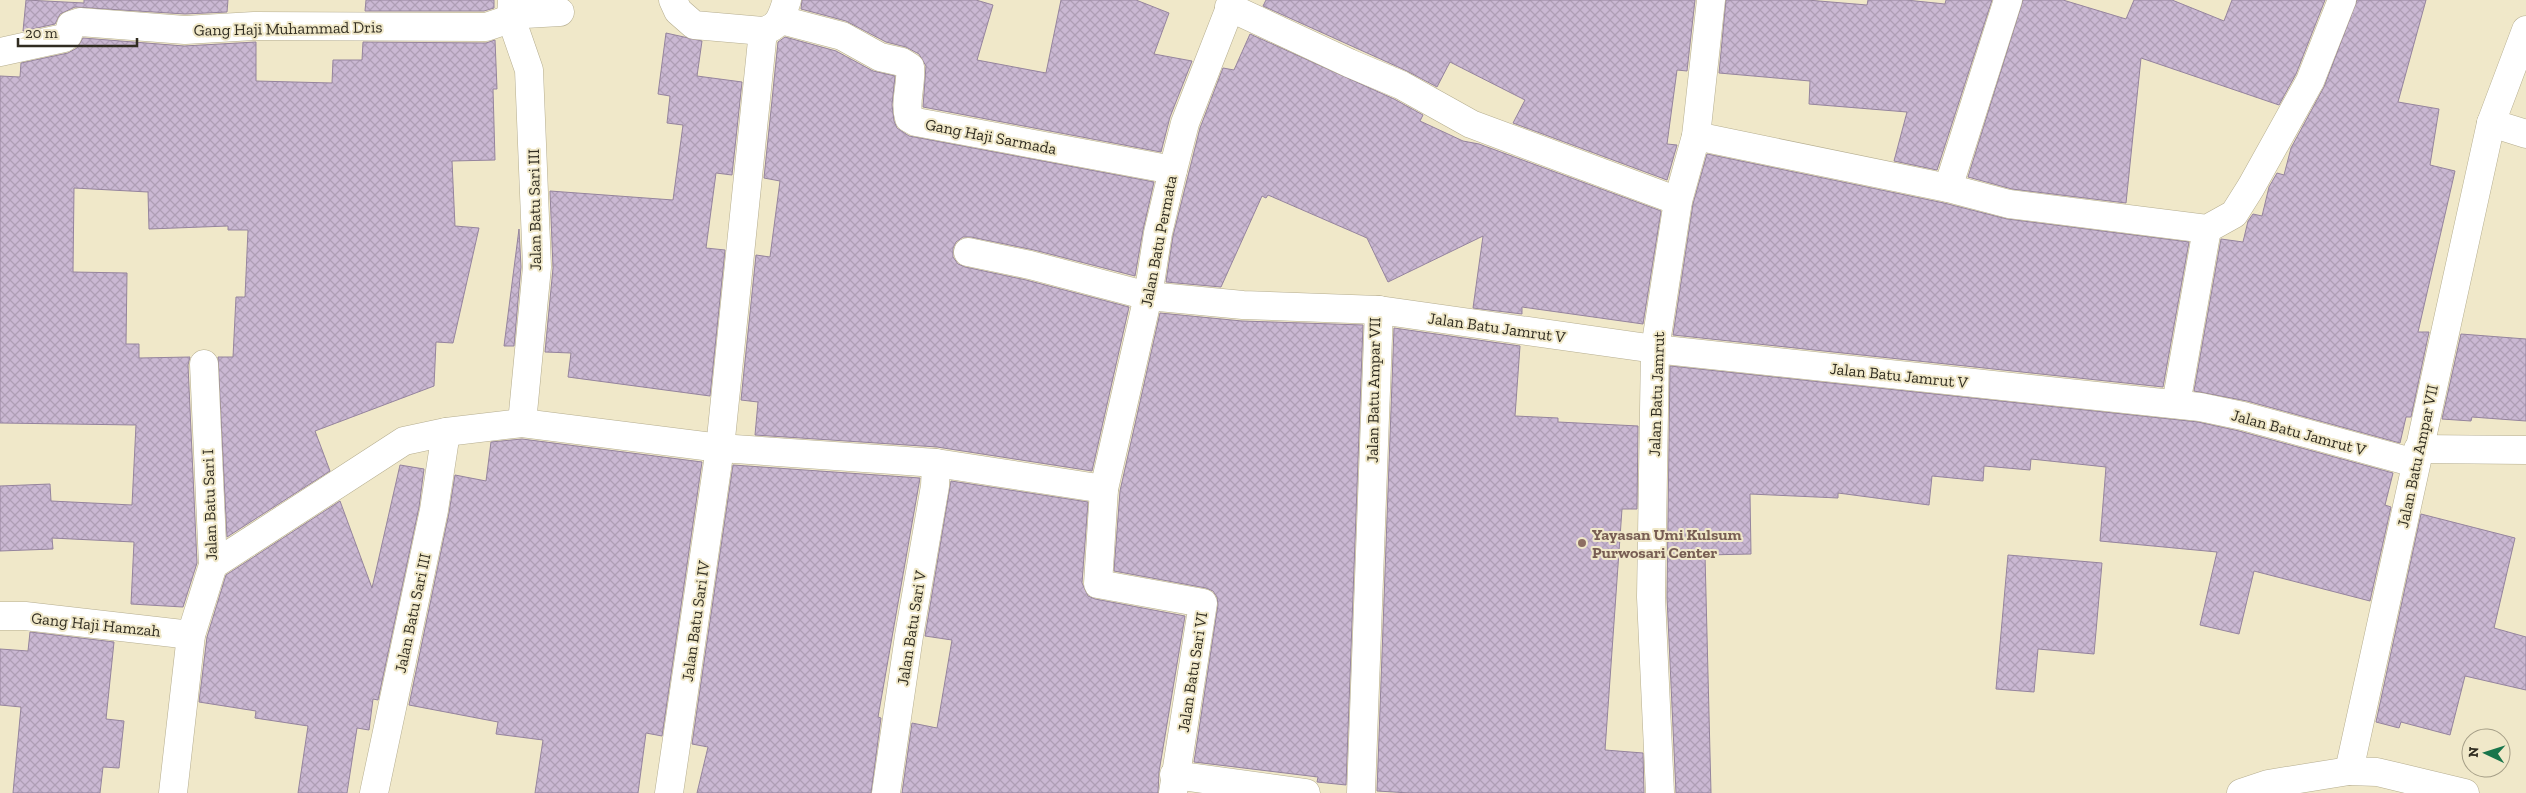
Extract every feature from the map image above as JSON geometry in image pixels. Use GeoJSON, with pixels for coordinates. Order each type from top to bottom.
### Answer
{"type":"FeatureCollection","features":[{"type":"Feature","properties":{"kind":"street"},"geometry":{"type":"LineString","coordinates":[[672,0],[678,11],[694,25],[777,17]]}},
{"type":"Feature","properties":{"kind":"street","name":"Jalan Batu Jamrut"},"geometry":{"type":"LineString","coordinates":[[1660,793],[1652,597],[1655,349],[1678,201],[1696,136],[1711,0]]}},
{"type":"Feature","properties":{"kind":"street"},"geometry":{"type":"LineString","coordinates":[[1948,188],[2008,0]]}},
{"type":"Feature","properties":{"kind":"street"},"geometry":{"type":"LineString","coordinates":[[1696,136],[1948,188],[2009,204],[2207,230],[2234,214],[2251,187],[2310,81],[2342,0]]}},
{"type":"Feature","properties":{"kind":"street"},"geometry":{"type":"LineString","coordinates":[[1231,4],[1349,63],[1402,85],[1471,124],[1678,201]]}},
{"type":"Feature","properties":{"kind":"street","name":"Jalan Batu Permata"},"geometry":{"type":"LineString","coordinates":[[1104,489],[1148,296],[1158,233],[1185,123],[1231,4]]}},
{"type":"Feature","properties":{"kind":"street"},"geometry":{"type":"LineString","coordinates":[[516,11],[560,12]]}},
{"type":"Feature","properties":{"kind":"street","name":"Gang Haji Muhammad Dris"},"geometry":{"type":"LineString","coordinates":[[0,52],[64,38],[68,35],[71,25],[80,22],[185,30],[264,26],[486,27],[516,11]]}},
{"type":"Feature","properties":{"kind":"street","name":"Jalan Batu Sari III"},"geometry":{"type":"LineString","coordinates":[[516,11],[529,70],[536,267],[522,423]]}},
{"type":"Feature","properties":{"kind":"street","name":"Gang Haji Sarmada"},"geometry":{"type":"LineString","coordinates":[[777,17],[842,36],[880,57],[902,62],[910,67],[911,77],[907,110],[909,118],[916,122],[1173,170]]}},
{"type":"Feature","properties":{"kind":"street","name":"Jalan Batu Sari IV"},"geometry":{"type":"LineString","coordinates":[[669,793],[720,448],[777,17]]}},
{"type":"Feature","properties":{"kind":"street","name":"Jalan Batu Ampar VII"},"geometry":{"type":"LineString","coordinates":[[2349,771],[2416,456],[2491,123],[2526,30]]}},
{"type":"Feature","properties":{"kind":"street"},"geometry":{"type":"LineString","coordinates":[[2491,123],[2526,134]]}},
{"type":"Feature","properties":{"kind":"street"},"geometry":{"type":"LineString","coordinates":[[2176,404],[2207,230]]}},
{"type":"Feature","properties":{"kind":"street","name":"Jalan Batu Ampar VII"},"geometry":{"type":"LineString","coordinates":[[968,252],[1030,265],[1148,296],[1243,305],[1378,310],[1361,793]]}},
{"type":"Feature","properties":{"kind":"street","name":"Jalan Batu Jamrut V"},"geometry":{"type":"LineString","coordinates":[[1378,310],[1655,349],[2176,404],[2243,416],[2416,456],[2526,450]]}},
{"type":"Feature","properties":{"kind":"street","name":"Jalan Batu Sari I"},"geometry":{"type":"LineString","coordinates":[[173,793],[191,635],[213,565],[204,364]]}},
{"type":"Feature","properties":{"kind":"street"},"geometry":{"type":"LineString","coordinates":[[213,565],[404,441],[446,432],[522,423],[720,448],[936,463],[1104,489]]}},
{"type":"Feature","properties":{"kind":"street","name":"Jalan Batu Sari III"},"geometry":{"type":"LineString","coordinates":[[374,793],[434,510],[446,432]]}},
{"type":"Feature","properties":{"kind":"street","name":"Jalan Batu Sari V"},"geometry":{"type":"LineString","coordinates":[[886,793],[936,463]]}},
{"type":"Feature","properties":{"kind":"street","name":"Jalan Batu Sari VI"},"geometry":{"type":"LineString","coordinates":[[1104,489],[1098,584],[1201,601],[1203,603],[1174,784]]}},
{"type":"Feature","properties":{"kind":"street","name":"Gang Haji Hamzah"},"geometry":{"type":"LineString","coordinates":[[0,616],[25,616],[191,635]]}},
{"type":"Feature","properties":{"kind":"street"},"geometry":{"type":"LineString","coordinates":[[2241,793],[2268,784],[2349,771],[2377,782],[2465,793]]}},
{"type":"Feature","properties":{"kind":"street"},"geometry":{"type":"LineString","coordinates":[[1174,784],[1306,793]]}},
{"type":"Feature","properties":{"kind":"building"},"geometry":{"type":"Polygon","coordinates":[[[26,0],[84,3],[84,0],[228,0],[227,12],[185,14],[75,7],[60,14],[55,24],[23,31],[26,0]]]}},
{"type":"Feature","properties":{"kind":"building"},"geometry":{"type":"Polygon","coordinates":[[[366,0],[494,0],[494,8],[484,11],[365,11],[366,0]]]}},
{"type":"Feature","properties":{"kind":"building"},"geometry":{"type":"Polygon","coordinates":[[[802,0],[976,0],[993,5],[977,60],[1046,73],[1061,0],[1136,0],[1169,13],[1154,54],[1192,61],[1170,117],[1161,152],[923,107],[926,66],[919,54],[906,47],[886,42],[846,21],[801,9],[802,0]]]}},
{"type":"Feature","properties":{"kind":"building"},"geometry":{"type":"Polygon","coordinates":[[[1266,0],[1695,0],[1687,71],[1677,70],[1667,144],[1677,145],[1667,180],[1513,123],[1525,100],[1450,62],[1437,87],[1407,71],[1263,6],[1266,0]]]}},
{"type":"Feature","properties":{"kind":"building"},"geometry":{"type":"Polygon","coordinates":[[[1726,0],[1807,0],[1867,5],[1868,0],[1906,0],[1945,4],[1946,0],[1992,0],[1937,170],[1894,161],[1907,112],[1809,104],[1810,81],[1719,73],[1726,0]]]}},
{"type":"Feature","properties":{"kind":"building"},"geometry":{"type":"Polygon","coordinates":[[[2023,0],[2063,0],[2126,19],[2134,0],[2172,0],[2224,21],[2232,0],[2325,0],[2296,74],[2279,105],[2141,58],[2126,203],[2012,189],[1968,177],[2023,0]]]}},
{"type":"Feature","properties":{"kind":"building"},"geometry":{"type":"Polygon","coordinates":[[[2357,0],[2426,0],[2398,102],[2439,109],[2430,165],[2455,171],[2418,332],[2429,332],[2411,417],[2406,417],[2400,443],[2247,401],[2194,391],[2221,239],[2243,242],[2248,221],[2253,214],[2262,216],[2269,187],[2277,173],[2284,175],[2291,148],[2324,87],[2357,0]]]}},
{"type":"Feature","properties":{"kind":"building"},"geometry":{"type":"Polygon","coordinates":[[[666,33],[702,41],[697,76],[742,82],[732,175],[716,173],[706,248],[725,250],[710,396],[568,377],[571,353],[545,352],[553,268],[550,191],[673,200],[683,125],[667,123],[670,96],[658,94],[666,33]]]}},
{"type":"Feature","properties":{"kind":"building"},"geometry":{"type":"Polygon","coordinates":[[[1250,34],[1394,99],[1423,115],[1420,121],[1463,141],[1479,144],[1661,211],[1643,324],[1522,307],[1522,314],[1473,308],[1483,236],[1388,282],[1367,238],[1268,195],[1266,198],[1262,196],[1221,287],[1166,282],[1173,236],[1200,128],[1223,68],[1234,70],[1250,34]]]}},
{"type":"Feature","properties":{"kind":"building"},"geometry":{"type":"Polygon","coordinates":[[[785,37],[836,51],[873,71],[895,76],[892,105],[894,121],[897,128],[909,136],[1154,182],[1135,276],[1034,250],[971,237],[963,237],[956,242],[953,248],[953,257],[958,264],[965,267],[1026,280],[1129,307],[1092,471],[937,447],[755,435],[758,402],[741,400],[756,255],[770,257],[780,181],[764,178],[778,42],[785,37]]]}},
{"type":"Feature","properties":{"kind":"building"},"geometry":{"type":"Polygon","coordinates":[[[83,38],[184,46],[256,42],[256,81],[332,83],[333,60],[362,60],[363,42],[486,43],[495,40],[497,89],[493,89],[495,160],[452,161],[455,226],[479,228],[453,343],[436,342],[434,386],[315,431],[330,471],[227,537],[218,357],[233,357],[236,297],[245,297],[248,230],[228,230],[228,226],[149,229],[148,192],[74,188],[73,272],[127,273],[126,344],[139,344],[139,358],[190,357],[188,365],[197,563],[183,607],[131,604],[134,542],[52,538],[53,549],[0,551],[0,486],[50,484],[51,501],[132,505],[136,425],[0,423],[0,76],[20,77],[21,63],[68,53],[77,48],[83,38]]]}},
{"type":"Feature","properties":{"kind":"building"},"geometry":{"type":"Polygon","coordinates":[[[1707,154],[1944,203],[2007,219],[2189,242],[2163,387],[1673,335],[1693,204],[1707,154]]]}},
{"type":"Feature","properties":{"kind":"building"},"geometry":{"type":"Polygon","coordinates":[[[519,229],[521,267],[514,346],[504,346],[519,229]]]}},
{"type":"Feature","properties":{"kind":"building"},"geometry":{"type":"Polygon","coordinates":[[[1160,313],[1242,321],[1363,325],[1346,785],[1317,782],[1318,777],[1194,762],[1218,605],[1217,597],[1213,591],[1206,588],[1114,571],[1120,491],[1160,313]]]}},
{"type":"Feature","properties":{"kind":"building"},"geometry":{"type":"Polygon","coordinates":[[[1394,328],[1520,346],[1515,416],[1558,418],[1558,422],[1638,426],[1637,509],[1622,509],[1605,750],[1643,753],[1644,793],[1410,793],[1377,791],[1394,328]]]}},
{"type":"Feature","properties":{"kind":"building"},"geometry":{"type":"Polygon","coordinates":[[[2461,334],[2526,339],[2526,421],[2472,417],[2471,421],[2442,419],[2461,334]]]}},
{"type":"Feature","properties":{"kind":"building"},"geometry":{"type":"Polygon","coordinates":[[[1670,366],[2198,422],[2239,431],[2393,473],[2385,505],[2391,507],[2370,601],[2254,571],[2239,634],[2200,625],[2217,552],[2100,541],[2106,467],[2031,459],[2030,470],[1984,466],[1983,481],[1932,476],[1929,505],[1838,493],[1838,498],[1750,494],[1751,554],[1705,555],[1711,793],[1676,793],[1667,597],[1670,366]]]}},
{"type":"Feature","properties":{"kind":"building"},"geometry":{"type":"Polygon","coordinates":[[[522,439],[702,462],[662,736],[646,733],[638,793],[535,793],[543,740],[496,734],[498,722],[409,705],[449,513],[455,475],[486,481],[491,442],[522,439]]]}},
{"type":"Feature","properties":{"kind":"building"},"geometry":{"type":"Polygon","coordinates":[[[400,465],[424,469],[419,507],[378,700],[373,699],[369,730],[357,728],[347,793],[298,793],[308,726],[255,718],[256,711],[199,702],[207,637],[226,575],[340,501],[372,588],[400,465]]]}},
{"type":"Feature","properties":{"kind":"building"},"geometry":{"type":"Polygon","coordinates":[[[733,465],[920,478],[878,717],[881,718],[871,793],[697,793],[708,747],[692,744],[733,465]]]}},
{"type":"Feature","properties":{"kind":"building"},"geometry":{"type":"Polygon","coordinates":[[[951,481],[1088,502],[1082,583],[1088,596],[1095,599],[1185,616],[1159,772],[1158,793],[902,793],[912,723],[937,728],[952,640],[925,636],[951,481]]]}},
{"type":"Feature","properties":{"kind":"building"},"geometry":{"type":"Polygon","coordinates":[[[2421,514],[2515,538],[2494,628],[2526,637],[2526,690],[2465,676],[2450,735],[2401,722],[2399,728],[2376,722],[2421,514]]]}},
{"type":"Feature","properties":{"kind":"building"},"geometry":{"type":"Polygon","coordinates":[[[2008,555],[2102,563],[2094,654],[2038,649],[2034,692],[1996,689],[2008,555]]]}},
{"type":"Feature","properties":{"kind":"building"},"geometry":{"type":"Polygon","coordinates":[[[30,632],[114,642],[106,719],[124,721],[119,768],[103,767],[100,793],[13,793],[21,707],[0,705],[0,649],[28,651],[30,632]]]}},
{"type":"Feature","properties":{"kind":"place","name":"Yayasan Umi Kulsum Purwosari Center"},"geometry":{"type":"Point","coordinates":[1582,543]}}]}
